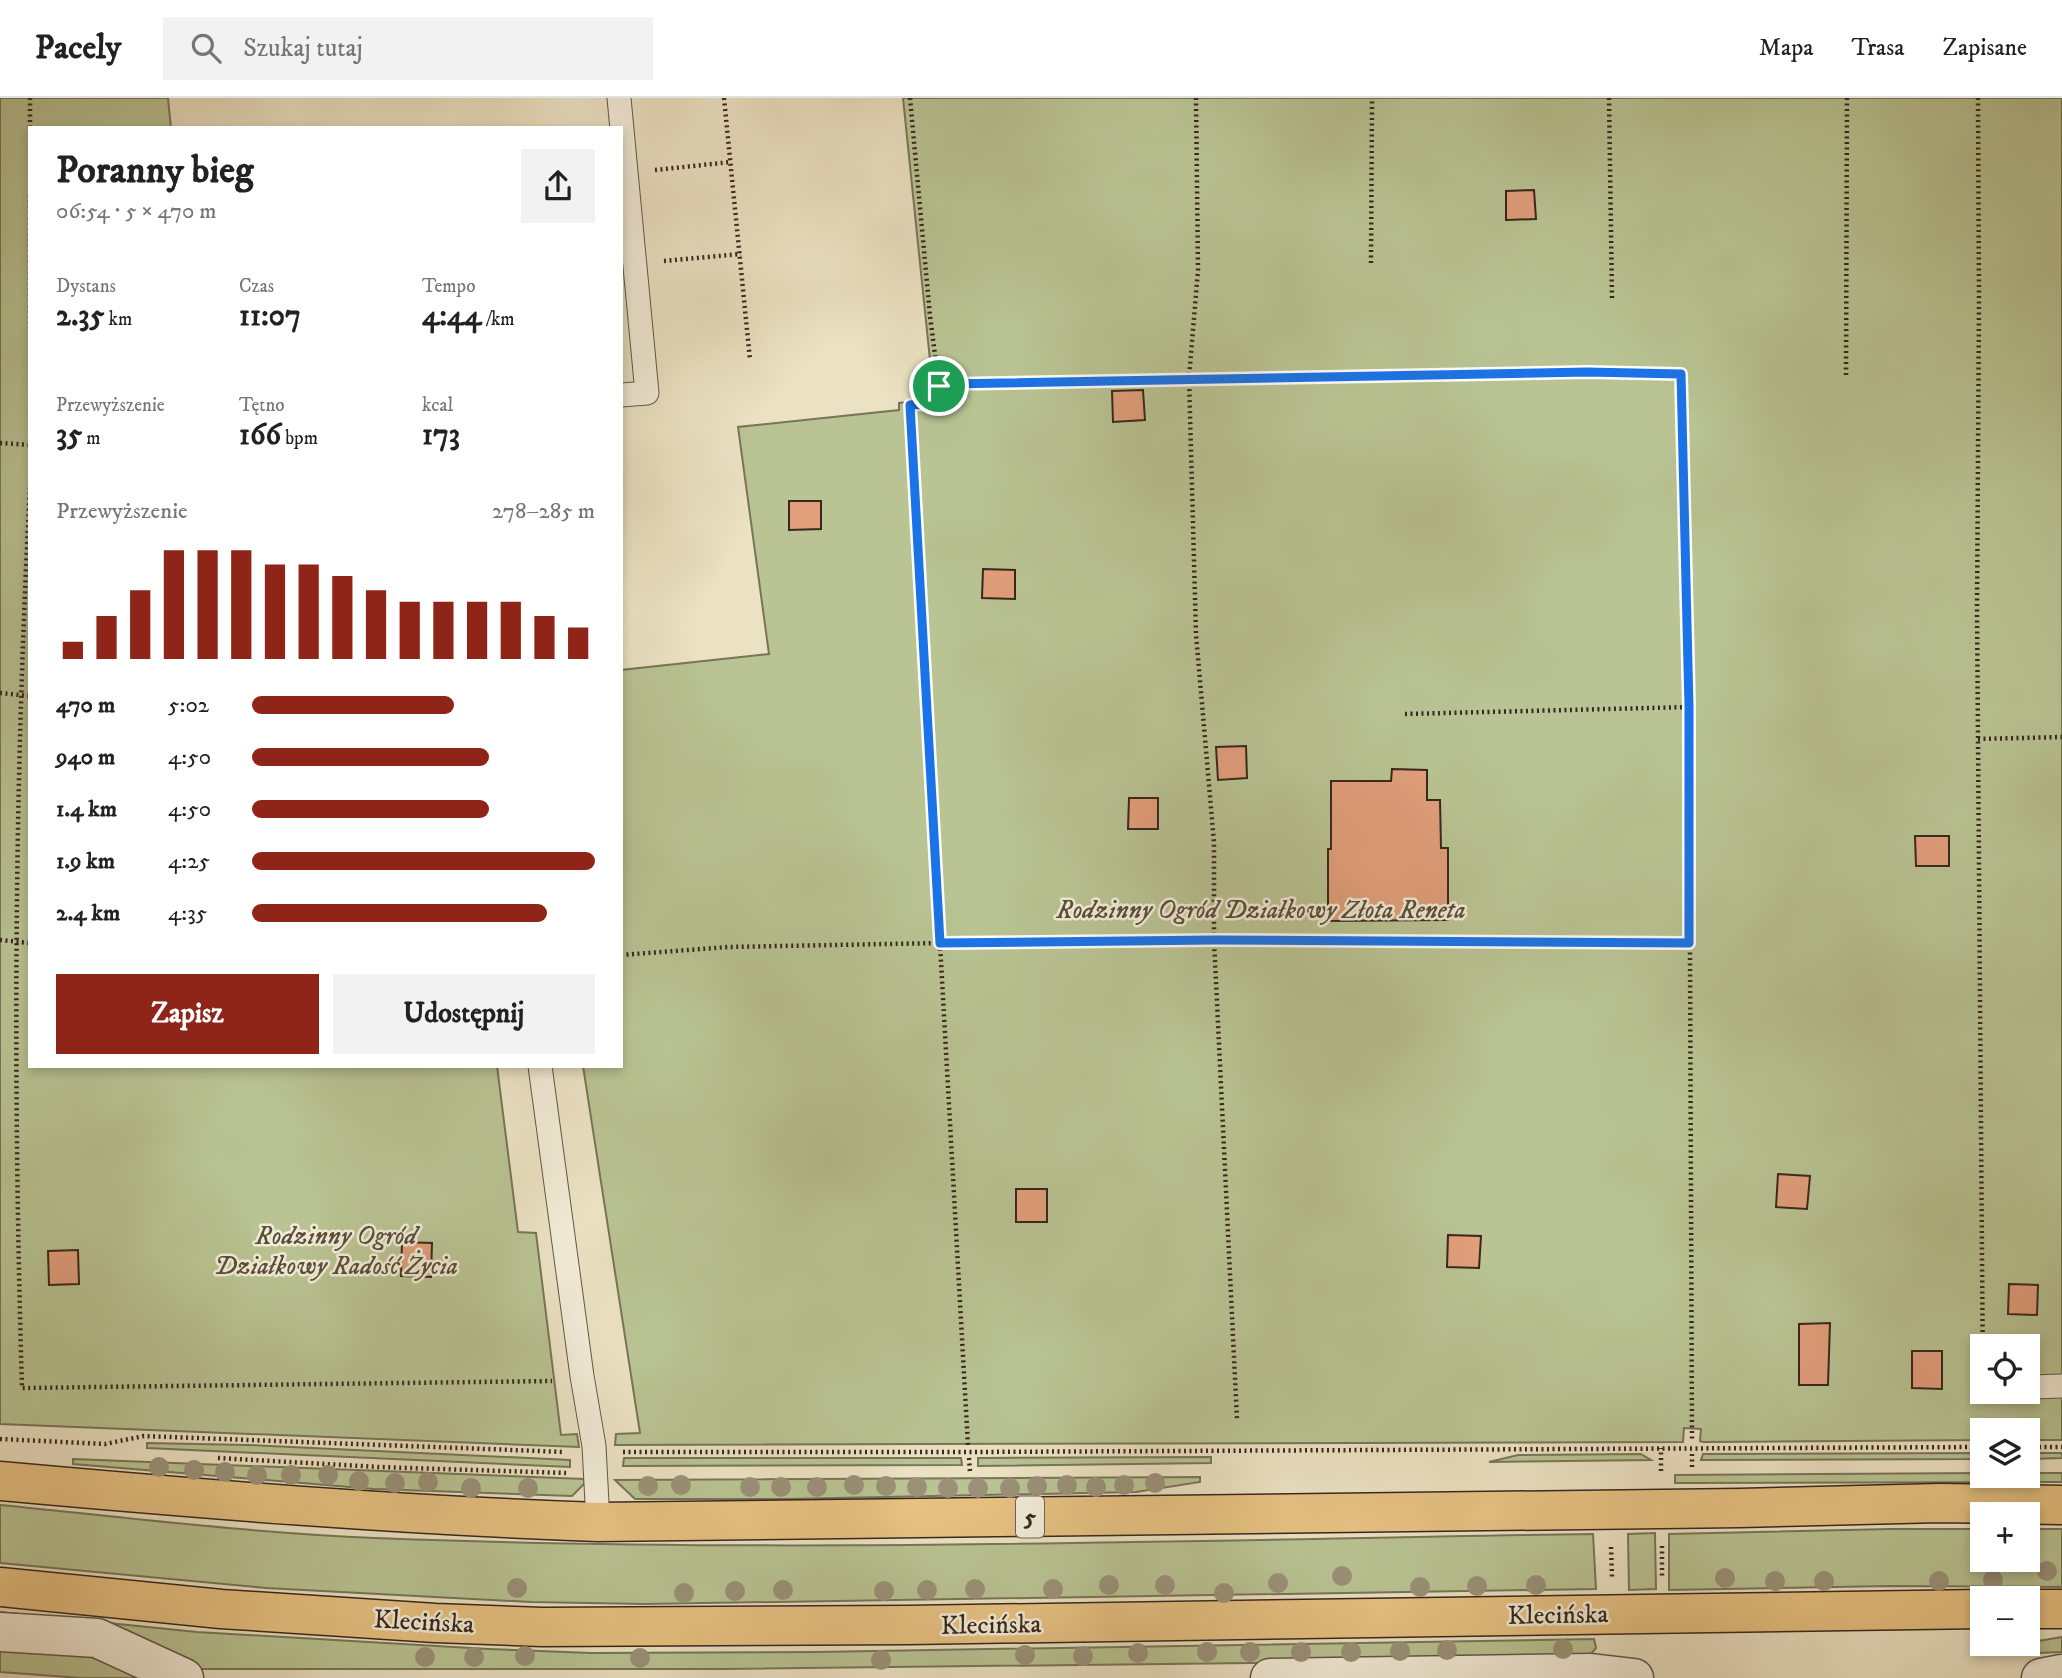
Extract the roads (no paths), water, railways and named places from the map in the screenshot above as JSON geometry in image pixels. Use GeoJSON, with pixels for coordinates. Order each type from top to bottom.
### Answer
{"type":"FeatureCollection","features":[{"type":"Feature","properties":{"kind":"main road","name":"5"},"geometry":{"type":"LineString","coordinates":[[0,1480],[236,1503],[422,1515],[597,1522],[1740,1508],[1940,1503],[2062,1505]]}},
{"type":"Feature","properties":{"kind":"main road","name":"Klecińska"},"geometry":{"type":"LineString","coordinates":[[0,1587],[221,1609],[542,1627],[895,1626],[1970,1609]]}},
{"type":"Feature","properties":{"kind":"main road"},"geometry":{"type":"LineString","coordinates":[[2040,1609],[2062,1609]]}},
{"type":"Feature","properties":{"kind":"street"},"geometry":{"type":"LineString","coordinates":[[0,1632],[97,1638],[184,1678]]}},
{"type":"Feature","properties":{"kind":"street"},"geometry":{"type":"LineString","coordinates":[[1270,1678],[1591,1673],[1634,1678]]}},
{"type":"Feature","properties":{"kind":"street"},"geometry":{"type":"LineString","coordinates":[[2041,1678],[2062,1674]]}},
{"type":"Feature","properties":{"kind":"lane"},"geometry":{"type":"LineString","coordinates":[[619,98],[622,126]]}},
{"type":"Feature","properties":{"kind":"lane"},"geometry":{"type":"LineString","coordinates":[[623,141],[647,393],[623,396]]}},
{"type":"Feature","properties":{"kind":"lane"},"geometry":{"type":"LineString","coordinates":[[540,1068],[582,1376],[595,1452],[597,1522]]}},
{"type":"Feature","properties":{"kind":"lane"},"geometry":{"type":"LineString","coordinates":[[2040,1387],[2062,1386]]}},
{"type":"Feature","properties":{"kind":"park label","name":"Rodzinny Ogród Działkowy Złota Reneta"},"geometry":{"type":"Point","coordinates":[1261,909]}},
{"type":"Feature","properties":{"kind":"park label","name":"Rodzinny Ogród Działkowy Radość Życia"},"geometry":{"type":"Point","coordinates":[336,1250]}}]}
